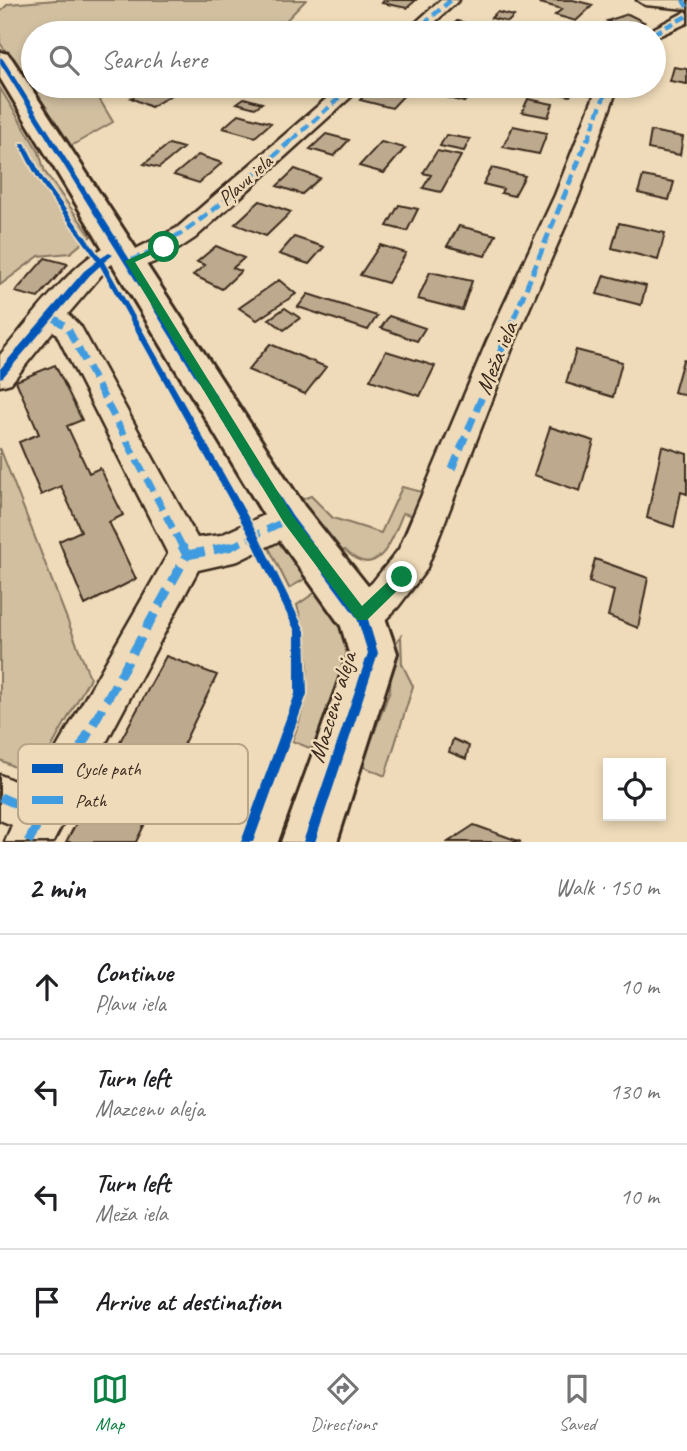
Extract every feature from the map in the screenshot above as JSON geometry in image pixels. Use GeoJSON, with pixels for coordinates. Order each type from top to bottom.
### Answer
{"type":"FeatureCollection","features":[{"type":"Feature","properties":{"kind":"main road","name":"Mazcenu aleja"},"geometry":{"type":"LineString","coordinates":[[0,58],[21,91]]}},
{"type":"Feature","properties":{"kind":"main road","name":"Mazcenu aleja"},"geometry":{"type":"LineString","coordinates":[[25,98],[289,520],[362,616],[373,653],[309,842]]}},
{"type":"Feature","properties":{"kind":"street"},"geometry":{"type":"LineString","coordinates":[[427,21],[451,0]]}},
{"type":"Feature","properties":{"kind":"street"},"geometry":{"type":"LineString","coordinates":[[645,0],[686,7]]}},
{"type":"Feature","properties":{"kind":"street"},"geometry":{"type":"LineString","coordinates":[[666,23],[686,7]]}},
{"type":"Feature","properties":{"kind":"street","name":"Pļavu iela"},"geometry":{"type":"LineString","coordinates":[[2,370],[93,267],[125,255],[164,247],[186,233],[338,98]]}},
{"type":"Feature","properties":{"kind":"street","name":"Meža iela"},"geometry":{"type":"LineString","coordinates":[[362,616],[385,595],[414,559],[501,341],[567,195],[603,98]]}},
{"type":"Feature","properties":{"kind":"street"},"geometry":{"type":"LineString","coordinates":[[50,315],[67,327],[187,555]]}},
{"type":"Feature","properties":{"kind":"street"},"geometry":{"type":"LineString","coordinates":[[187,555],[225,550],[289,520]]}},
{"type":"Feature","properties":{"kind":"street"},"geometry":{"type":"LineString","coordinates":[[82,744],[187,555]]}},
{"type":"Feature","properties":{"kind":"street"},"geometry":{"type":"LineString","coordinates":[[0,797],[18,813]]}},
{"type":"Feature","properties":{"kind":"shaded area"},"geometry":{"type":"Polygon","coordinates":[[[56,0],[306,0],[286,21],[21,21],[21,73],[0,43],[0,12],[8,4],[56,0]]]}},
{"type":"Feature","properties":{"kind":"shaded area"},"geometry":{"type":"Polygon","coordinates":[[[0,88],[39,152],[45,172],[91,236],[70,253],[39,256],[0,285],[0,88]]]}},
{"type":"Feature","properties":{"kind":"shaded area"},"geometry":{"type":"Polygon","coordinates":[[[38,98],[99,98],[113,122],[71,146],[38,98]]]}},
{"type":"Feature","properties":{"kind":"shaded area"},"geometry":{"type":"Polygon","coordinates":[[[0,448],[90,678],[53,744],[18,744],[18,769],[0,760],[0,448]]]}},
{"type":"Feature","properties":{"kind":"shaded area"},"geometry":{"type":"Polygon","coordinates":[[[402,487],[426,493],[417,517],[403,513],[389,545],[375,560],[366,562],[345,550],[334,555],[294,502],[311,496],[333,518],[381,533],[402,487]]]}},
{"type":"Feature","properties":{"kind":"shaded area"},"geometry":{"type":"Polygon","coordinates":[[[284,540],[310,576],[289,588],[266,542],[284,540]]]}},
{"type":"Feature","properties":{"kind":"shaded area"},"geometry":{"type":"Polygon","coordinates":[[[319,590],[350,641],[353,666],[317,751],[292,741],[304,706],[308,673],[305,641],[297,605],[319,590]]]}},
{"type":"Feature","properties":{"kind":"shaded area"},"geometry":{"type":"Polygon","coordinates":[[[401,636],[402,664],[413,686],[385,776],[362,766],[390,690],[392,648],[401,636]]]}},
{"type":"Feature","properties":{"kind":"building"},"geometry":{"type":"Polygon","coordinates":[[[384,0],[416,0],[407,8],[382,3],[384,0]]]}},
{"type":"Feature","properties":{"kind":"building"},"geometry":{"type":"Polygon","coordinates":[[[544,0],[573,0],[593,5],[576,21],[555,15],[562,9],[540,3],[544,0]]]}},
{"type":"Feature","properties":{"kind":"building"},"geometry":{"type":"Polygon","coordinates":[[[497,12],[514,16],[509,21],[491,18],[497,12]]]}},
{"type":"Feature","properties":{"kind":"building"},"geometry":{"type":"Polygon","coordinates":[[[628,14],[642,21],[607,21],[628,14]]]}},
{"type":"Feature","properties":{"kind":"building"},"geometry":{"type":"Polygon","coordinates":[[[674,67],[687,69],[687,84],[670,81],[674,67]]]}},
{"type":"Feature","properties":{"kind":"building"},"geometry":{"type":"Polygon","coordinates":[[[131,98],[166,98],[151,107],[131,98]]]}},
{"type":"Feature","properties":{"kind":"building"},"geometry":{"type":"Polygon","coordinates":[[[244,98],[262,103],[255,108],[237,103],[244,98]]]}},
{"type":"Feature","properties":{"kind":"building"},"geometry":{"type":"Polygon","coordinates":[[[362,98],[401,98],[392,108],[360,100],[362,98]]]}},
{"type":"Feature","properties":{"kind":"building"},"geometry":{"type":"Polygon","coordinates":[[[450,98],[468,98],[464,102],[450,98]]]}},
{"type":"Feature","properties":{"kind":"building"},"geometry":{"type":"Polygon","coordinates":[[[528,99],[553,104],[548,117],[522,112],[528,99]]]}},
{"type":"Feature","properties":{"kind":"building"},"geometry":{"type":"Polygon","coordinates":[[[239,114],[271,123],[255,137],[223,128],[239,114]]]}},
{"type":"Feature","properties":{"kind":"building"},"geometry":{"type":"Polygon","coordinates":[[[513,126],[547,133],[539,154],[503,147],[513,126]]]}},
{"type":"Feature","properties":{"kind":"building"},"geometry":{"type":"Polygon","coordinates":[[[651,131],[683,137],[680,155],[648,149],[651,131]]]}},
{"type":"Feature","properties":{"kind":"building"},"geometry":{"type":"Polygon","coordinates":[[[326,134],[349,140],[334,156],[310,149],[326,134]]]}},
{"type":"Feature","properties":{"kind":"building"},"geometry":{"type":"Polygon","coordinates":[[[446,135],[470,139],[464,151],[440,146],[446,135]]]}},
{"type":"Feature","properties":{"kind":"building"},"geometry":{"type":"Polygon","coordinates":[[[381,142],[405,148],[384,173],[359,166],[381,142]]]}},
{"type":"Feature","properties":{"kind":"building"},"geometry":{"type":"Polygon","coordinates":[[[169,144],[183,148],[159,168],[144,164],[169,144]]]}},
{"type":"Feature","properties":{"kind":"building"},"geometry":{"type":"Polygon","coordinates":[[[437,151],[461,156],[441,192],[423,188],[431,175],[423,173],[437,151]]]}},
{"type":"Feature","properties":{"kind":"building"},"geometry":{"type":"Polygon","coordinates":[[[198,155],[222,163],[199,183],[174,175],[198,155]]]}},
{"type":"Feature","properties":{"kind":"building"},"geometry":{"type":"Polygon","coordinates":[[[492,168],[525,176],[514,196],[501,193],[503,189],[483,184],[492,168]]]}},
{"type":"Feature","properties":{"kind":"building"},"geometry":{"type":"Polygon","coordinates":[[[295,169],[320,178],[302,194],[277,186],[295,169]]]}},
{"type":"Feature","properties":{"kind":"building"},"geometry":{"type":"Polygon","coordinates":[[[643,176],[674,182],[669,200],[638,193],[643,176]]]}},
{"type":"Feature","properties":{"kind":"building"},"geometry":{"type":"Polygon","coordinates":[[[260,201],[291,212],[266,236],[235,224],[260,201]]]}},
{"type":"Feature","properties":{"kind":"building"},"geometry":{"type":"Polygon","coordinates":[[[399,205],[418,209],[407,231],[387,226],[399,205]]]}},
{"type":"Feature","properties":{"kind":"building"},"geometry":{"type":"Polygon","coordinates":[[[619,223],[665,233],[658,260],[612,248],[619,223]]]}},
{"type":"Feature","properties":{"kind":"building"},"geometry":{"type":"Polygon","coordinates":[[[459,226],[496,235],[485,256],[447,246],[459,226]]]}},
{"type":"Feature","properties":{"kind":"building"},"geometry":{"type":"Polygon","coordinates":[[[294,237],[324,247],[309,264],[279,254],[294,237]]]}},
{"type":"Feature","properties":{"kind":"building"},"geometry":{"type":"Polygon","coordinates":[[[380,245],[406,253],[388,283],[360,275],[380,245]]]}},
{"type":"Feature","properties":{"kind":"building"},"geometry":{"type":"Polygon","coordinates":[[[216,246],[244,258],[233,268],[241,271],[222,289],[193,275],[205,265],[197,262],[216,246]]]}},
{"type":"Feature","properties":{"kind":"building"},"geometry":{"type":"Polygon","coordinates":[[[45,258],[68,264],[38,298],[15,292],[45,258]]]}},
{"type":"Feature","properties":{"kind":"building"},"geometry":{"type":"Polygon","coordinates":[[[430,272],[472,281],[462,310],[418,299],[430,272]]]}},
{"type":"Feature","properties":{"kind":"building"},"geometry":{"type":"Polygon","coordinates":[[[604,275],[646,286],[641,305],[597,294],[604,275]]]}},
{"type":"Feature","properties":{"kind":"building"},"geometry":{"type":"Polygon","coordinates":[[[279,280],[296,294],[257,320],[239,308],[279,280]]]}},
{"type":"Feature","properties":{"kind":"building"},"geometry":{"type":"Polygon","coordinates":[[[308,294],[377,316],[368,330],[298,307],[308,294]]]}},
{"type":"Feature","properties":{"kind":"building"},"geometry":{"type":"Polygon","coordinates":[[[285,308],[300,318],[284,330],[269,319],[285,308]]]}},
{"type":"Feature","properties":{"kind":"building"},"geometry":{"type":"Polygon","coordinates":[[[389,316],[425,328],[417,341],[381,328],[389,316]]]}},
{"type":"Feature","properties":{"kind":"building"},"geometry":{"type":"Polygon","coordinates":[[[270,344],[326,367],[305,394],[248,370],[270,344]]]}},
{"type":"Feature","properties":{"kind":"building"},"geometry":{"type":"Polygon","coordinates":[[[576,350],[622,362],[613,397],[566,383],[576,350]]]}},
{"type":"Feature","properties":{"kind":"building"},"geometry":{"type":"Polygon","coordinates":[[[386,351],[435,366],[420,396],[370,380],[386,351]]]}},
{"type":"Feature","properties":{"kind":"building"},"geometry":{"type":"Polygon","coordinates":[[[683,360],[687,361],[687,396],[674,392],[683,360]]]}},
{"type":"Feature","properties":{"kind":"building"},"geometry":{"type":"Polygon","coordinates":[[[55,365],[82,420],[67,426],[89,473],[100,468],[123,515],[109,522],[136,579],[85,605],[59,541],[81,531],[61,486],[41,495],[19,442],[39,434],[16,381],[55,365]]]}},
{"type":"Feature","properties":{"kind":"building"},"geometry":{"type":"Polygon","coordinates":[[[550,427],[594,441],[580,491],[534,475],[550,427]]]}},
{"type":"Feature","properties":{"kind":"building"},"geometry":{"type":"Polygon","coordinates":[[[662,446],[687,454],[687,494],[681,492],[674,527],[647,518],[662,446]]]}},
{"type":"Feature","properties":{"kind":"building"},"geometry":{"type":"Polygon","coordinates":[[[595,559],[648,578],[638,628],[608,616],[614,591],[589,582],[595,559]]]}},
{"type":"Feature","properties":{"kind":"building"},"geometry":{"type":"Polygon","coordinates":[[[166,656],[217,675],[184,744],[119,744],[166,656]]]}},
{"type":"Feature","properties":{"kind":"building"},"geometry":{"type":"Polygon","coordinates":[[[453,739],[469,746],[466,759],[449,752],[453,739]]]}},
{"type":"Feature","properties":{"kind":"building"},"geometry":{"type":"Polygon","coordinates":[[[76,824],[145,824],[136,842],[66,842],[76,824]]]}},
{"type":"Feature","properties":{"kind":"building"},"geometry":{"type":"Polygon","coordinates":[[[474,825],[521,842],[448,842],[474,825]]]}},
{"type":"Feature","properties":{"kind":"marked path"},"geometry":{"type":"LineString","coordinates":[[427,21],[451,0]]}},
{"type":"Feature","properties":{"kind":"marked path"},"geometry":{"type":"LineString","coordinates":[[683,0],[687,7]]}},
{"type":"Feature","properties":{"kind":"marked path"},"geometry":{"type":"LineString","coordinates":[[666,27],[687,16]]}},
{"type":"Feature","properties":{"kind":"marked path"},"geometry":{"type":"LineString","coordinates":[[130,261],[164,247],[186,233],[339,98]]}},
{"type":"Feature","properties":{"kind":"marked path"},"geometry":{"type":"LineString","coordinates":[[452,469],[603,98]]}},
{"type":"Feature","properties":{"kind":"marked path"},"geometry":{"type":"LineString","coordinates":[[50,315],[67,327],[187,555]]}},
{"type":"Feature","properties":{"kind":"marked path"},"geometry":{"type":"LineString","coordinates":[[187,555],[225,550],[289,519]]}},
{"type":"Feature","properties":{"kind":"marked path"},"geometry":{"type":"LineString","coordinates":[[82,744],[187,555]]}},
{"type":"Feature","properties":{"kind":"marked path"},"geometry":{"type":"LineString","coordinates":[[0,797],[18,805]]}},
{"type":"Feature","properties":{"kind":"marked path"},"geometry":{"type":"LineString","coordinates":[[28,842],[38,824]]}},
{"type":"Feature","properties":{"kind":"cycle path"},"geometry":{"type":"LineString","coordinates":[[0,59],[21,92]]}},
{"type":"Feature","properties":{"kind":"cycle path"},"geometry":{"type":"LineString","coordinates":[[25,98],[289,519],[362,616],[373,653],[309,842]]}},
{"type":"Feature","properties":{"kind":"cycle path"},"geometry":{"type":"LineString","coordinates":[[23,144],[50,194],[107,272],[254,536],[300,631],[301,694],[247,842]]}},
{"type":"Feature","properties":{"kind":"cycle path"},"geometry":{"type":"LineString","coordinates":[[0,375],[87,273],[109,255]]}},
{"type":"Feature","properties":{"kind":"route"},"geometry":{"type":"LineString","coordinates":[[164,247],[130,261],[289,520],[362,616],[402,577]]}}]}
